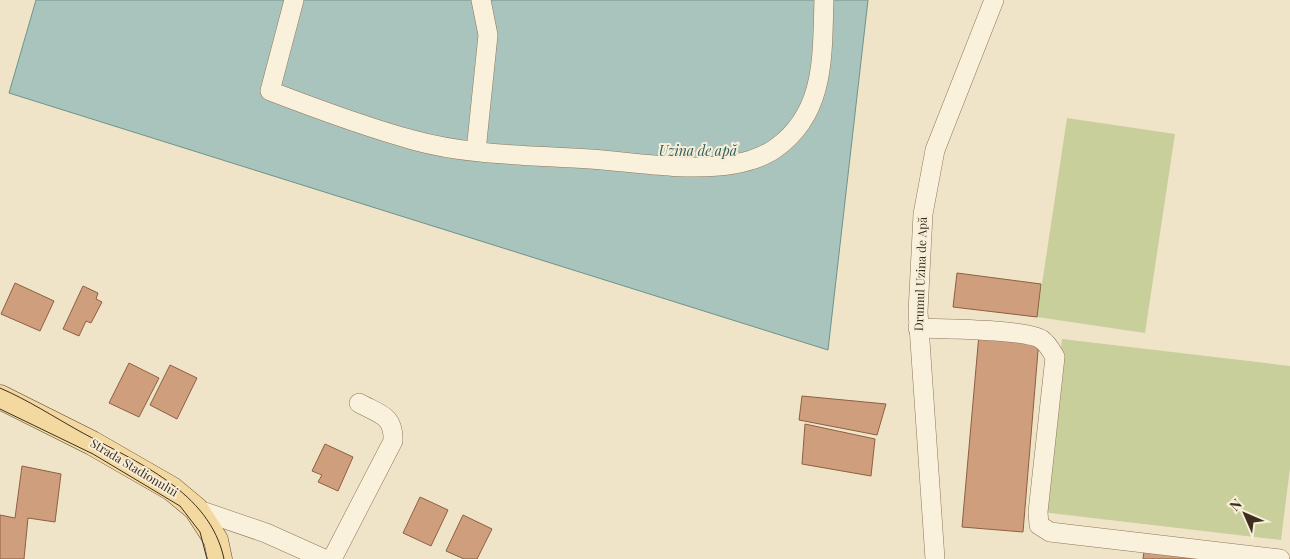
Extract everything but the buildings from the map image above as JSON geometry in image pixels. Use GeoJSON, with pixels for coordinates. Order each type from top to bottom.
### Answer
{"type":"FeatureCollection","features":[{"type":"Feature","properties":{"kind":"main road","name":"Strada Stadionului"},"geometry":{"type":"LineString","coordinates":[[0,397],[92,443],[172,490],[196,509]]}},
{"type":"Feature","properties":{"kind":"main road"},"geometry":{"type":"LineString","coordinates":[[196,509],[216,540],[220,559]]}},
{"type":"Feature","properties":{"kind":"street"},"geometry":{"type":"LineString","coordinates":[[294,0],[270,91],[322,111],[415,141],[476,151],[670,165],[719,166],[754,158],[775,148],[799,126],[816,94],[823,51],[824,0]]}},
{"type":"Feature","properties":{"kind":"street"},"geometry":{"type":"LineString","coordinates":[[476,151],[488,34],[482,0]]}},
{"type":"Feature","properties":{"kind":"street","name":"Drumul Uzina de Apă"},"geometry":{"type":"LineString","coordinates":[[935,559],[918,328],[923,214],[935,150],[994,0]]}},
{"type":"Feature","properties":{"kind":"street"},"geometry":{"type":"LineString","coordinates":[[918,328],[1020,334],[1039,338],[1050,346],[1055,357],[1038,512],[1039,525],[1044,529],[1050,532],[1280,559]]}},
{"type":"Feature","properties":{"kind":"street"},"geometry":{"type":"LineString","coordinates":[[332,559],[393,441],[393,428],[388,418],[358,403]]}},
{"type":"Feature","properties":{"kind":"street","name":"Strada Stadionului"},"geometry":{"type":"LineString","coordinates":[[196,509],[266,533],[324,559]]}},
{"type":"Feature","properties":{"kind":"green space"},"geometry":{"type":"Polygon","coordinates":[[[1067,118],[1175,134],[1145,333],[1037,317],[1067,118]]]}},
{"type":"Feature","properties":{"kind":"green space"},"geometry":{"type":"Polygon","coordinates":[[[1062,339],[1290,366],[1290,468],[1281,540],[1041,512],[1062,339]]]}},
{"type":"Feature","properties":{"kind":"water","name":"Uzina de apă"},"geometry":{"type":"Polygon","coordinates":[[[36,0],[868,0],[828,350],[9,93],[36,0]]]}},
{"type":"Feature","properties":{"kind":"tram line"},"geometry":{"type":"LineString","coordinates":[[0,388],[147,467],[168,481],[187,497],[203,515],[216,535],[224,559]]}},
{"type":"Feature","properties":{"kind":"tram line"},"geometry":{"type":"LineString","coordinates":[[0,409],[93,454],[180,506],[200,532],[207,559]]}}]}
